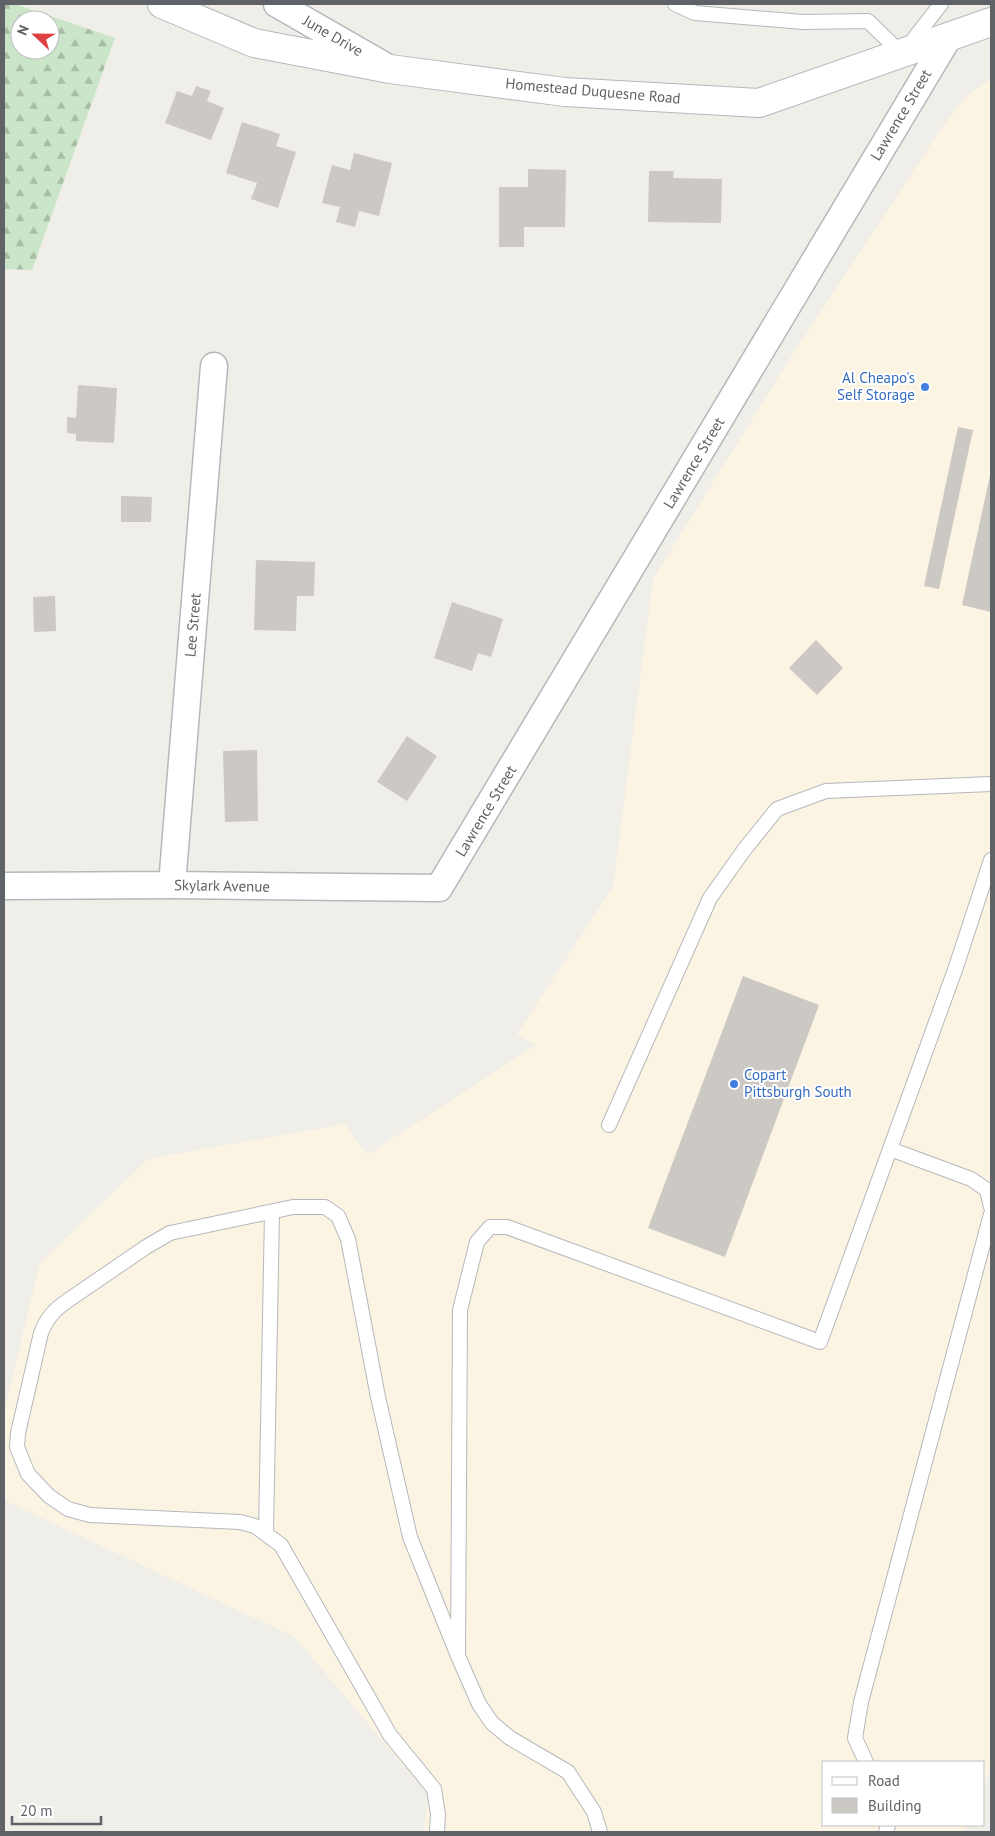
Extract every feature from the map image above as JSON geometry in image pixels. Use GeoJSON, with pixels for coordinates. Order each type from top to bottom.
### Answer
{"type":"FeatureCollection","features":[{"type":"Feature","properties":{"kind":"street","name":"Homestead Duquesne Road"},"geometry":{"type":"LineString","coordinates":[[162,4],[254,42],[390,69],[565,92],[759,102],[991,22]]}},
{"type":"Feature","properties":{"kind":"street","name":"June Drive"},"geometry":{"type":"LineString","coordinates":[[277,4],[390,69]]}},
{"type":"Feature","properties":{"kind":"street","name":"Lawrence Street"},"geometry":{"type":"LineString","coordinates":[[440,888],[948,38]]}},
{"type":"Feature","properties":{"kind":"street","name":"Lee Street"},"geometry":{"type":"LineString","coordinates":[[172,885],[214,366]]}},
{"type":"Feature","properties":{"kind":"street","name":"Skylark Avenue"},"geometry":{"type":"LineString","coordinates":[[4,886],[172,885],[440,888]]}},
{"type":"Feature","properties":{"kind":"lane"},"geometry":{"type":"LineString","coordinates":[[675,4],[694,13],[803,22],[868,21],[902,54],[941,4]]}},
{"type":"Feature","properties":{"kind":"lane"},"geometry":{"type":"LineString","coordinates":[[609,1125],[710,898],[744,850],[777,809],[826,791],[991,784]]}},
{"type":"Feature","properties":{"kind":"lane"},"geometry":{"type":"LineString","coordinates":[[458,1656],[460,1310],[476,1242],[490,1227],[507,1226],[820,1342],[956,967],[991,860]]}},
{"type":"Feature","properties":{"kind":"lane"},"geometry":{"type":"LineString","coordinates":[[890,1149],[971,1179],[987,1190],[991,1207]]}},
{"type":"Feature","properties":{"kind":"lane"},"geometry":{"type":"LineString","coordinates":[[437,1832],[438,1814],[434,1789],[390,1736],[280,1545],[255,1526],[240,1522],[90,1515],[68,1508],[49,1496],[28,1474],[17,1447],[18,1433],[41,1333],[46,1320],[55,1310],[146,1247],[170,1233],[293,1207],[325,1208],[338,1216],[348,1239],[378,1397],[410,1537],[478,1704],[492,1723],[510,1738],[568,1772],[594,1812],[600,1832]]}},
{"type":"Feature","properties":{"kind":"lane"},"geometry":{"type":"LineString","coordinates":[[266,1533],[272,1212]]}},
{"type":"Feature","properties":{"kind":"lane"},"geometry":{"type":"LineString","coordinates":[[866,1761],[855,1738],[861,1702],[991,1214]]}},
{"type":"Feature","properties":{"kind":"shaded area","name":"Copart Pittsburgh South"},"geometry":{"type":"Polygon","coordinates":[[[991,79],[991,1767],[985,1782],[985,1761],[822,1761],[822,1826],[967,1826],[964,1832],[424,1832],[428,1795],[295,1637],[4,1500],[4,1411],[40,1263],[148,1159],[345,1124],[367,1155],[536,1045],[517,1034],[613,887],[653,579],[791,357],[941,129],[967,95],[991,79]]]}},
{"type":"Feature","properties":{"kind":"green space"},"geometry":{"type":"Polygon","coordinates":[[[4,4],[15,4],[33,10],[10,10],[10,60],[60,60],[60,19],[115,38],[32,270],[4,269],[4,4]]]}},
{"type":"Feature","properties":{"kind":"building"},"geometry":{"type":"Polygon","coordinates":[[[196,86],[211,91],[207,101],[224,108],[211,140],[165,123],[177,91],[192,96],[196,86]]]}},
{"type":"Feature","properties":{"kind":"building"},"geometry":{"type":"Polygon","coordinates":[[[242,122],[280,134],[276,146],[296,152],[278,208],[251,199],[257,183],[226,173],[242,122]]]}},
{"type":"Feature","properties":{"kind":"building"},"geometry":{"type":"Polygon","coordinates":[[[354,153],[392,163],[379,216],[359,211],[355,227],[336,222],[340,207],[322,203],[332,165],[350,170],[354,153]]]}},
{"type":"Feature","properties":{"kind":"building"},"geometry":{"type":"Polygon","coordinates":[[[528,169],[566,170],[565,227],[524,227],[524,247],[499,247],[499,187],[528,187],[528,169]]]}},
{"type":"Feature","properties":{"kind":"building"},"geometry":{"type":"Polygon","coordinates":[[[649,171],[674,171],[673,178],[722,179],[721,223],[648,222],[649,171]]]}},
{"type":"Feature","properties":{"kind":"building"},"geometry":{"type":"Polygon","coordinates":[[[78,385],[117,388],[114,443],[76,441],[76,434],[67,433],[67,417],[76,418],[78,385]]]}},
{"type":"Feature","properties":{"kind":"building"},"geometry":{"type":"Polygon","coordinates":[[[958,427],[973,430],[939,589],[924,586],[958,427]]]}},
{"type":"Feature","properties":{"kind":"building"},"geometry":{"type":"Polygon","coordinates":[[[991,475],[991,612],[962,605],[991,475]]]}},
{"type":"Feature","properties":{"kind":"building"},"geometry":{"type":"Polygon","coordinates":[[[121,496],[152,497],[151,522],[121,522],[121,496]]]}},
{"type":"Feature","properties":{"kind":"building"},"geometry":{"type":"Polygon","coordinates":[[[256,560],[315,562],[314,596],[297,596],[296,631],[254,630],[256,560]]]}},
{"type":"Feature","properties":{"kind":"building"},"geometry":{"type":"Polygon","coordinates":[[[55,596],[56,631],[34,632],[33,597],[55,596]]]}},
{"type":"Feature","properties":{"kind":"building"},"geometry":{"type":"Polygon","coordinates":[[[452,602],[503,619],[491,657],[478,653],[472,671],[434,658],[452,602]]]}},
{"type":"Feature","properties":{"kind":"building"},"geometry":{"type":"Polygon","coordinates":[[[816,640],[843,668],[817,695],[789,668],[816,640]]]}},
{"type":"Feature","properties":{"kind":"building"},"geometry":{"type":"Polygon","coordinates":[[[407,736],[437,756],[407,801],[377,782],[407,736]]]}},
{"type":"Feature","properties":{"kind":"building"},"geometry":{"type":"Polygon","coordinates":[[[257,750],[258,821],[225,822],[223,751],[257,750]]]}},
{"type":"Feature","properties":{"kind":"building"},"geometry":{"type":"Polygon","coordinates":[[[743,976],[819,1005],[725,1257],[648,1228],[743,976]]]}},
{"type":"Feature","properties":{"kind":"place","name":"Al Cheapo's Self Storage"},"geometry":{"type":"Point","coordinates":[925,387]}},
{"type":"Feature","properties":{"kind":"place","name":"Copart Pittsburgh South"},"geometry":{"type":"Point","coordinates":[734,1084]}}]}
